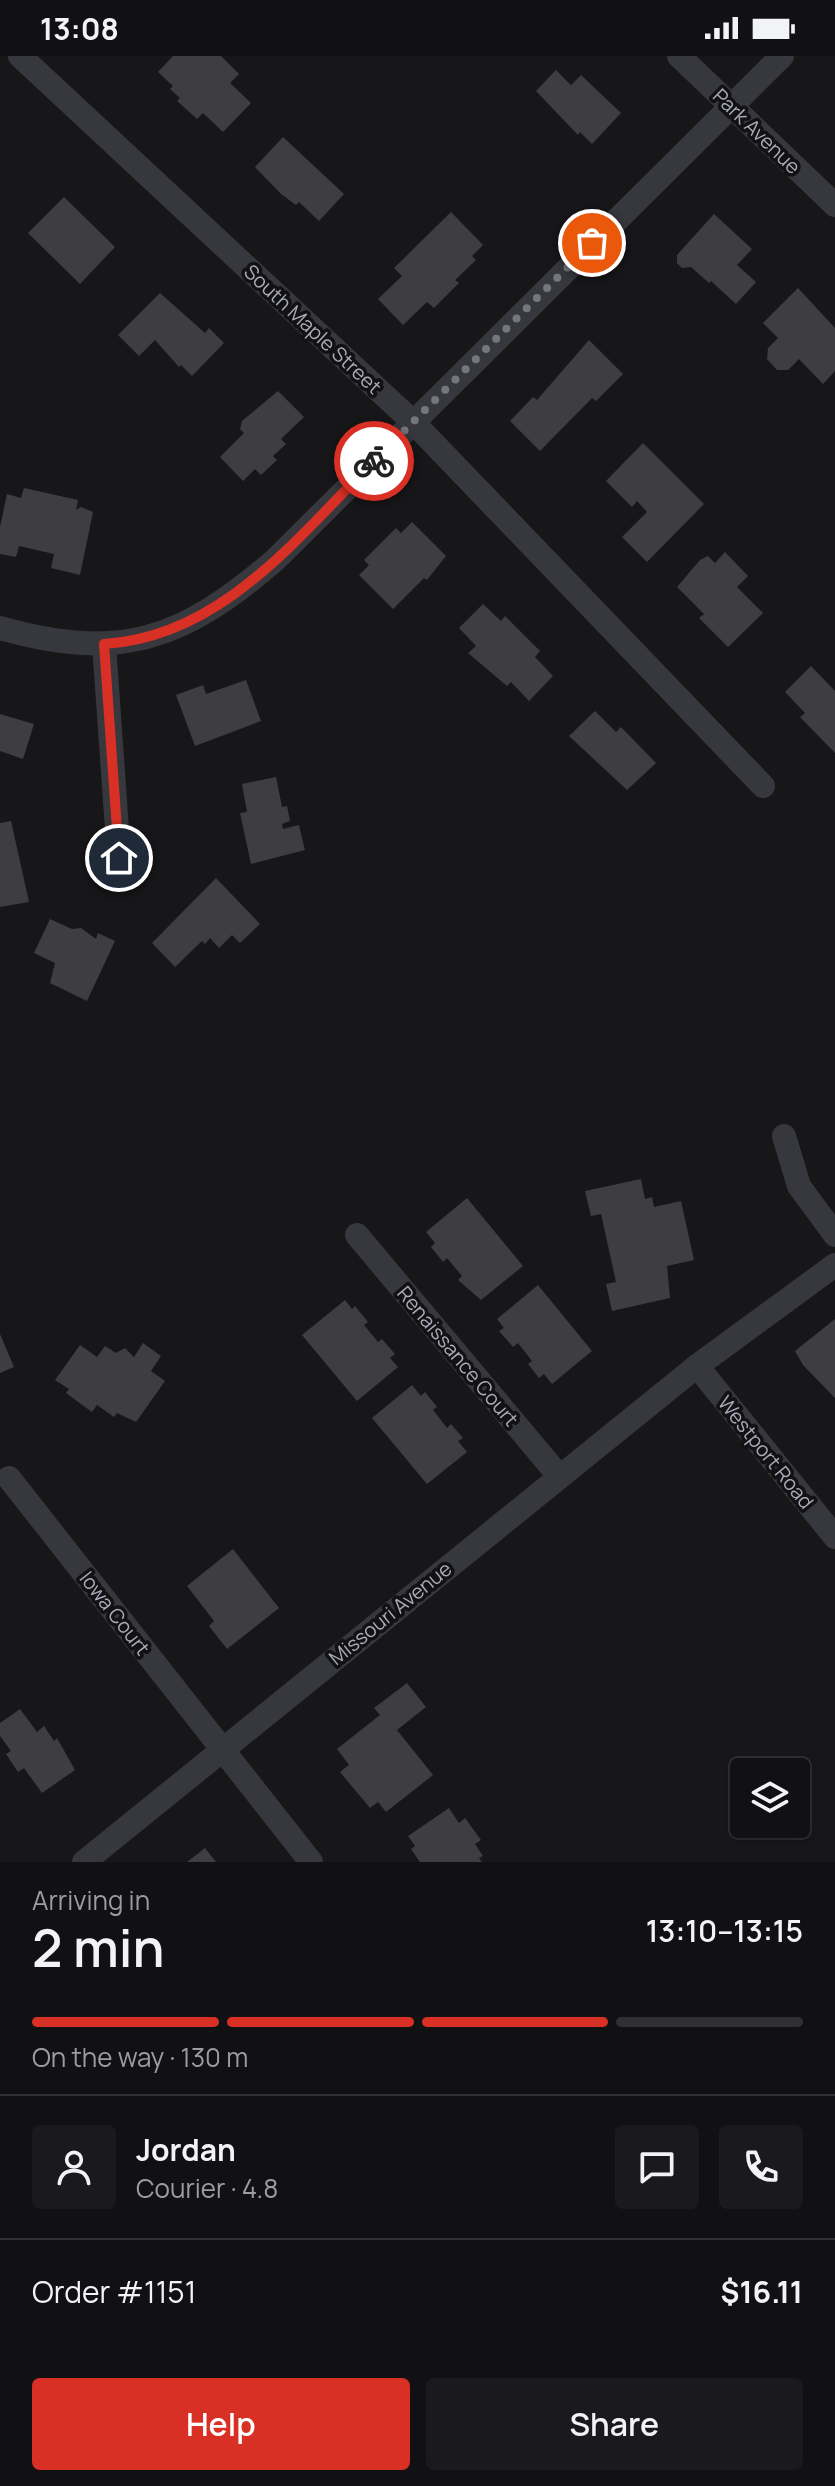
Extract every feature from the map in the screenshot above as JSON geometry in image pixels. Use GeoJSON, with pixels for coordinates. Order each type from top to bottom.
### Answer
{"type":"FeatureCollection","features":[{"type":"Feature","properties":{"kind":"street","name":"South Maple Street"},"geometry":{"type":"LineString","coordinates":[[20,56],[413,422],[763,786]]}},
{"type":"Feature","properties":{"kind":"street","name":"Park Avenue"},"geometry":{"type":"LineString","coordinates":[[679,56],[835,205]]}},
{"type":"Feature","properties":{"kind":"street"},"geometry":{"type":"LineString","coordinates":[[0,628],[50,640],[104,644],[156,635],[189,624],[218,607],[275,560],[782,56]]}},
{"type":"Feature","properties":{"kind":"street"},"geometry":{"type":"LineString","coordinates":[[104,644],[119,858]]}},
{"type":"Feature","properties":{"kind":"street"},"geometry":{"type":"LineString","coordinates":[[784,1136],[799,1186],[835,1235]]}},
{"type":"Feature","properties":{"kind":"street","name":"Renaissance Court"},"geometry":{"type":"LineString","coordinates":[[357,1235],[559,1476]]}},
{"type":"Feature","properties":{"kind":"street","name":"Missouri Avenue"},"geometry":{"type":"LineString","coordinates":[[84,1862],[697,1366],[835,1265]]}},
{"type":"Feature","properties":{"kind":"street","name":"Westport Road"},"geometry":{"type":"LineString","coordinates":[[697,1366],[835,1537]]}},
{"type":"Feature","properties":{"kind":"street","name":"Iowa Court"},"geometry":{"type":"LineString","coordinates":[[9,1478],[311,1862]]}},
{"type":"Feature","properties":{"kind":"building"},"geometry":{"type":"Polygon","coordinates":[[[173,56],[221,56],[239,74],[230,83],[251,103],[223,132],[203,113],[197,119],[177,101],[180,98],[170,89],[173,86],[158,72],[173,56]]]}},
{"type":"Feature","properties":{"kind":"building"},"geometry":{"type":"Polygon","coordinates":[[[556,70],[571,85],[581,75],[621,113],[592,144],[580,132],[578,135],[536,91],[556,70]]]}},
{"type":"Feature","properties":{"kind":"building"},"geometry":{"type":"Polygon","coordinates":[[[283,137],[344,194],[319,221],[299,202],[296,205],[281,194],[255,167],[283,137]]]}},
{"type":"Feature","properties":{"kind":"building"},"geometry":{"type":"Polygon","coordinates":[[[64,197],[115,247],[80,284],[28,233],[64,197]]]}},
{"type":"Feature","properties":{"kind":"building"},"geometry":{"type":"Polygon","coordinates":[[[451,212],[483,245],[472,256],[476,260],[455,280],[459,283],[434,308],[427,302],[403,325],[378,299],[402,276],[394,268],[451,212]]]}},
{"type":"Feature","properties":{"kind":"building"},"geometry":{"type":"Polygon","coordinates":[[[714,214],[752,249],[737,265],[756,282],[736,304],[691,267],[682,268],[677,263],[677,255],[714,214]]]}},
{"type":"Feature","properties":{"kind":"building"},"geometry":{"type":"Polygon","coordinates":[[[798,288],[835,328],[835,371],[823,384],[799,359],[788,370],[777,370],[767,359],[768,348],[778,338],[763,323],[798,288]]]}},
{"type":"Feature","properties":{"kind":"building"},"geometry":{"type":"Polygon","coordinates":[[[160,293],[205,333],[209,328],[224,343],[192,376],[181,365],[179,367],[155,340],[139,356],[118,335],[160,293]]]}},
{"type":"Feature","properties":{"kind":"building"},"geometry":{"type":"Polygon","coordinates":[[[589,340],[623,374],[596,401],[592,398],[540,451],[510,421],[533,397],[537,400],[589,340]]]}},
{"type":"Feature","properties":{"kind":"building"},"geometry":{"type":"Polygon","coordinates":[[[278,391],[304,417],[281,439],[286,444],[273,456],[277,460],[261,475],[255,469],[243,481],[220,457],[244,433],[240,429],[242,421],[278,391]]]}},
{"type":"Feature","properties":{"kind":"building"},"geometry":{"type":"Polygon","coordinates":[[[643,443],[704,504],[647,562],[622,537],[647,512],[637,501],[632,507],[606,481],[643,443]]]}},
{"type":"Feature","properties":{"kind":"building"},"geometry":{"type":"Polygon","coordinates":[[[24,488],[78,500],[76,510],[81,507],[93,512],[80,575],[51,568],[54,554],[19,546],[16,557],[0,554],[0,527],[7,494],[21,498],[24,488]]]}},
{"type":"Feature","properties":{"kind":"building"},"geometry":{"type":"Polygon","coordinates":[[[412,522],[446,556],[427,580],[424,578],[393,609],[359,575],[369,565],[364,560],[396,528],[401,533],[412,522]]]}},
{"type":"Feature","properties":{"kind":"building"},"geometry":{"type":"Polygon","coordinates":[[[725,552],[748,576],[737,587],[763,613],[728,647],[699,618],[704,614],[677,587],[700,560],[708,556],[715,563],[725,552]]]}},
{"type":"Feature","properties":{"kind":"building"},"geometry":{"type":"Polygon","coordinates":[[[483,604],[501,621],[505,616],[540,651],[535,657],[553,676],[529,701],[511,682],[507,686],[468,653],[476,646],[459,628],[483,604]]]}},
{"type":"Feature","properties":{"kind":"building"},"geometry":{"type":"Polygon","coordinates":[[[811,666],[835,691],[835,753],[800,717],[805,713],[785,692],[811,666]]]}},
{"type":"Feature","properties":{"kind":"building"},"geometry":{"type":"Polygon","coordinates":[[[246,680],[261,721],[195,746],[176,695],[203,685],[206,694],[246,680]]]}},
{"type":"Feature","properties":{"kind":"building"},"geometry":{"type":"Polygon","coordinates":[[[595,711],[616,732],[621,727],[656,763],[627,790],[569,736],[595,711]]]}},
{"type":"Feature","properties":{"kind":"building"},"geometry":{"type":"Polygon","coordinates":[[[0,714],[34,724],[23,759],[0,751],[0,714]]]}},
{"type":"Feature","properties":{"kind":"building"},"geometry":{"type":"Polygon","coordinates":[[[276,777],[282,807],[287,806],[290,821],[282,824],[283,829],[299,825],[305,850],[251,864],[240,813],[247,812],[242,784],[276,777]]]}},
{"type":"Feature","properties":{"kind":"building"},"geometry":{"type":"Polygon","coordinates":[[[11,821],[29,902],[0,907],[0,823],[11,821]]]}},
{"type":"Feature","properties":{"kind":"building"},"geometry":{"type":"Polygon","coordinates":[[[216,878],[260,924],[240,943],[232,935],[219,948],[210,938],[205,944],[202,941],[175,967],[152,943],[216,878]]]}},
{"type":"Feature","properties":{"kind":"building"},"geometry":{"type":"Polygon","coordinates":[[[50,919],[72,929],[81,928],[96,939],[98,933],[115,941],[87,1001],[50,983],[55,963],[34,953],[50,919]]]}},
{"type":"Feature","properties":{"kind":"building"},"geometry":{"type":"Polygon","coordinates":[[[641,1179],[645,1199],[652,1197],[654,1207],[681,1201],[694,1260],[667,1266],[670,1298],[612,1311],[606,1284],[616,1282],[601,1214],[591,1216],[585,1191],[641,1179]]]}},
{"type":"Feature","properties":{"kind":"building"},"geometry":{"type":"Polygon","coordinates":[[[467,1198],[523,1266],[481,1300],[458,1280],[462,1276],[447,1258],[443,1262],[431,1247],[435,1243],[426,1232],[467,1198]]]}},
{"type":"Feature","properties":{"kind":"building"},"geometry":{"type":"Polygon","coordinates":[[[538,1285],[592,1351],[552,1384],[544,1374],[539,1378],[528,1364],[532,1361],[518,1343],[513,1347],[499,1331],[504,1328],[497,1319],[538,1285]]]}},
{"type":"Feature","properties":{"kind":"building"},"geometry":{"type":"Polygon","coordinates":[[[345,1300],[352,1309],[355,1306],[368,1322],[364,1325],[378,1342],[382,1339],[395,1354],[390,1358],[398,1367],[357,1401],[302,1335],[345,1300]]]}},
{"type":"Feature","properties":{"kind":"building"},"geometry":{"type":"Polygon","coordinates":[[[835,1319],[835,1398],[803,1365],[795,1351],[835,1319]]]}},
{"type":"Feature","properties":{"kind":"building"},"geometry":{"type":"Polygon","coordinates":[[[0,1334],[14,1367],[0,1373],[0,1334]]]}},
{"type":"Feature","properties":{"kind":"building"},"geometry":{"type":"Polygon","coordinates":[[[143,1343],[161,1356],[151,1371],[165,1381],[136,1422],[117,1413],[114,1417],[97,1405],[92,1412],[66,1393],[69,1389],[55,1380],[80,1345],[97,1357],[105,1346],[116,1353],[125,1348],[134,1357],[143,1343]]]}},
{"type":"Feature","properties":{"kind":"building"},"geometry":{"type":"Polygon","coordinates":[[[412,1385],[421,1396],[425,1392],[437,1407],[433,1410],[447,1428],[451,1424],[463,1438],[458,1441],[467,1452],[427,1484],[372,1418],[412,1385]]]}},
{"type":"Feature","properties":{"kind":"building"},"geometry":{"type":"Polygon","coordinates":[[[233,1549],[279,1608],[227,1649],[209,1626],[214,1621],[187,1586],[233,1549]]]}},
{"type":"Feature","properties":{"kind":"building"},"geometry":{"type":"Polygon","coordinates":[[[407,1683],[426,1707],[397,1730],[433,1775],[386,1812],[378,1802],[370,1808],[340,1772],[349,1765],[337,1749],[380,1715],[374,1708],[407,1683]]]}},
{"type":"Feature","properties":{"kind":"building"},"geometry":{"type":"Polygon","coordinates":[[[20,1709],[37,1732],[44,1726],[54,1741],[57,1738],[75,1770],[42,1793],[24,1768],[18,1772],[6,1754],[11,1751],[0,1736],[0,1723],[20,1709]]]}},
{"type":"Feature","properties":{"kind":"building"},"geometry":{"type":"Polygon","coordinates":[[[449,1808],[459,1823],[465,1818],[481,1840],[475,1844],[483,1856],[479,1858],[482,1862],[420,1862],[411,1849],[415,1846],[408,1836],[449,1808]]]}},
{"type":"Feature","properties":{"kind":"building"},"geometry":{"type":"Polygon","coordinates":[[[205,1848],[216,1862],[187,1862],[205,1848]]]}},
{"type":"Feature","properties":{"kind":"way so far"},"geometry":{"type":"LineString","coordinates":[[374,461],[592,243]]}},
{"type":"Feature","properties":{"kind":"route"},"geometry":{"type":"LineString","coordinates":[[119,858],[104,644],[156,635],[189,624],[218,607],[275,560],[374,461]]}}]}
